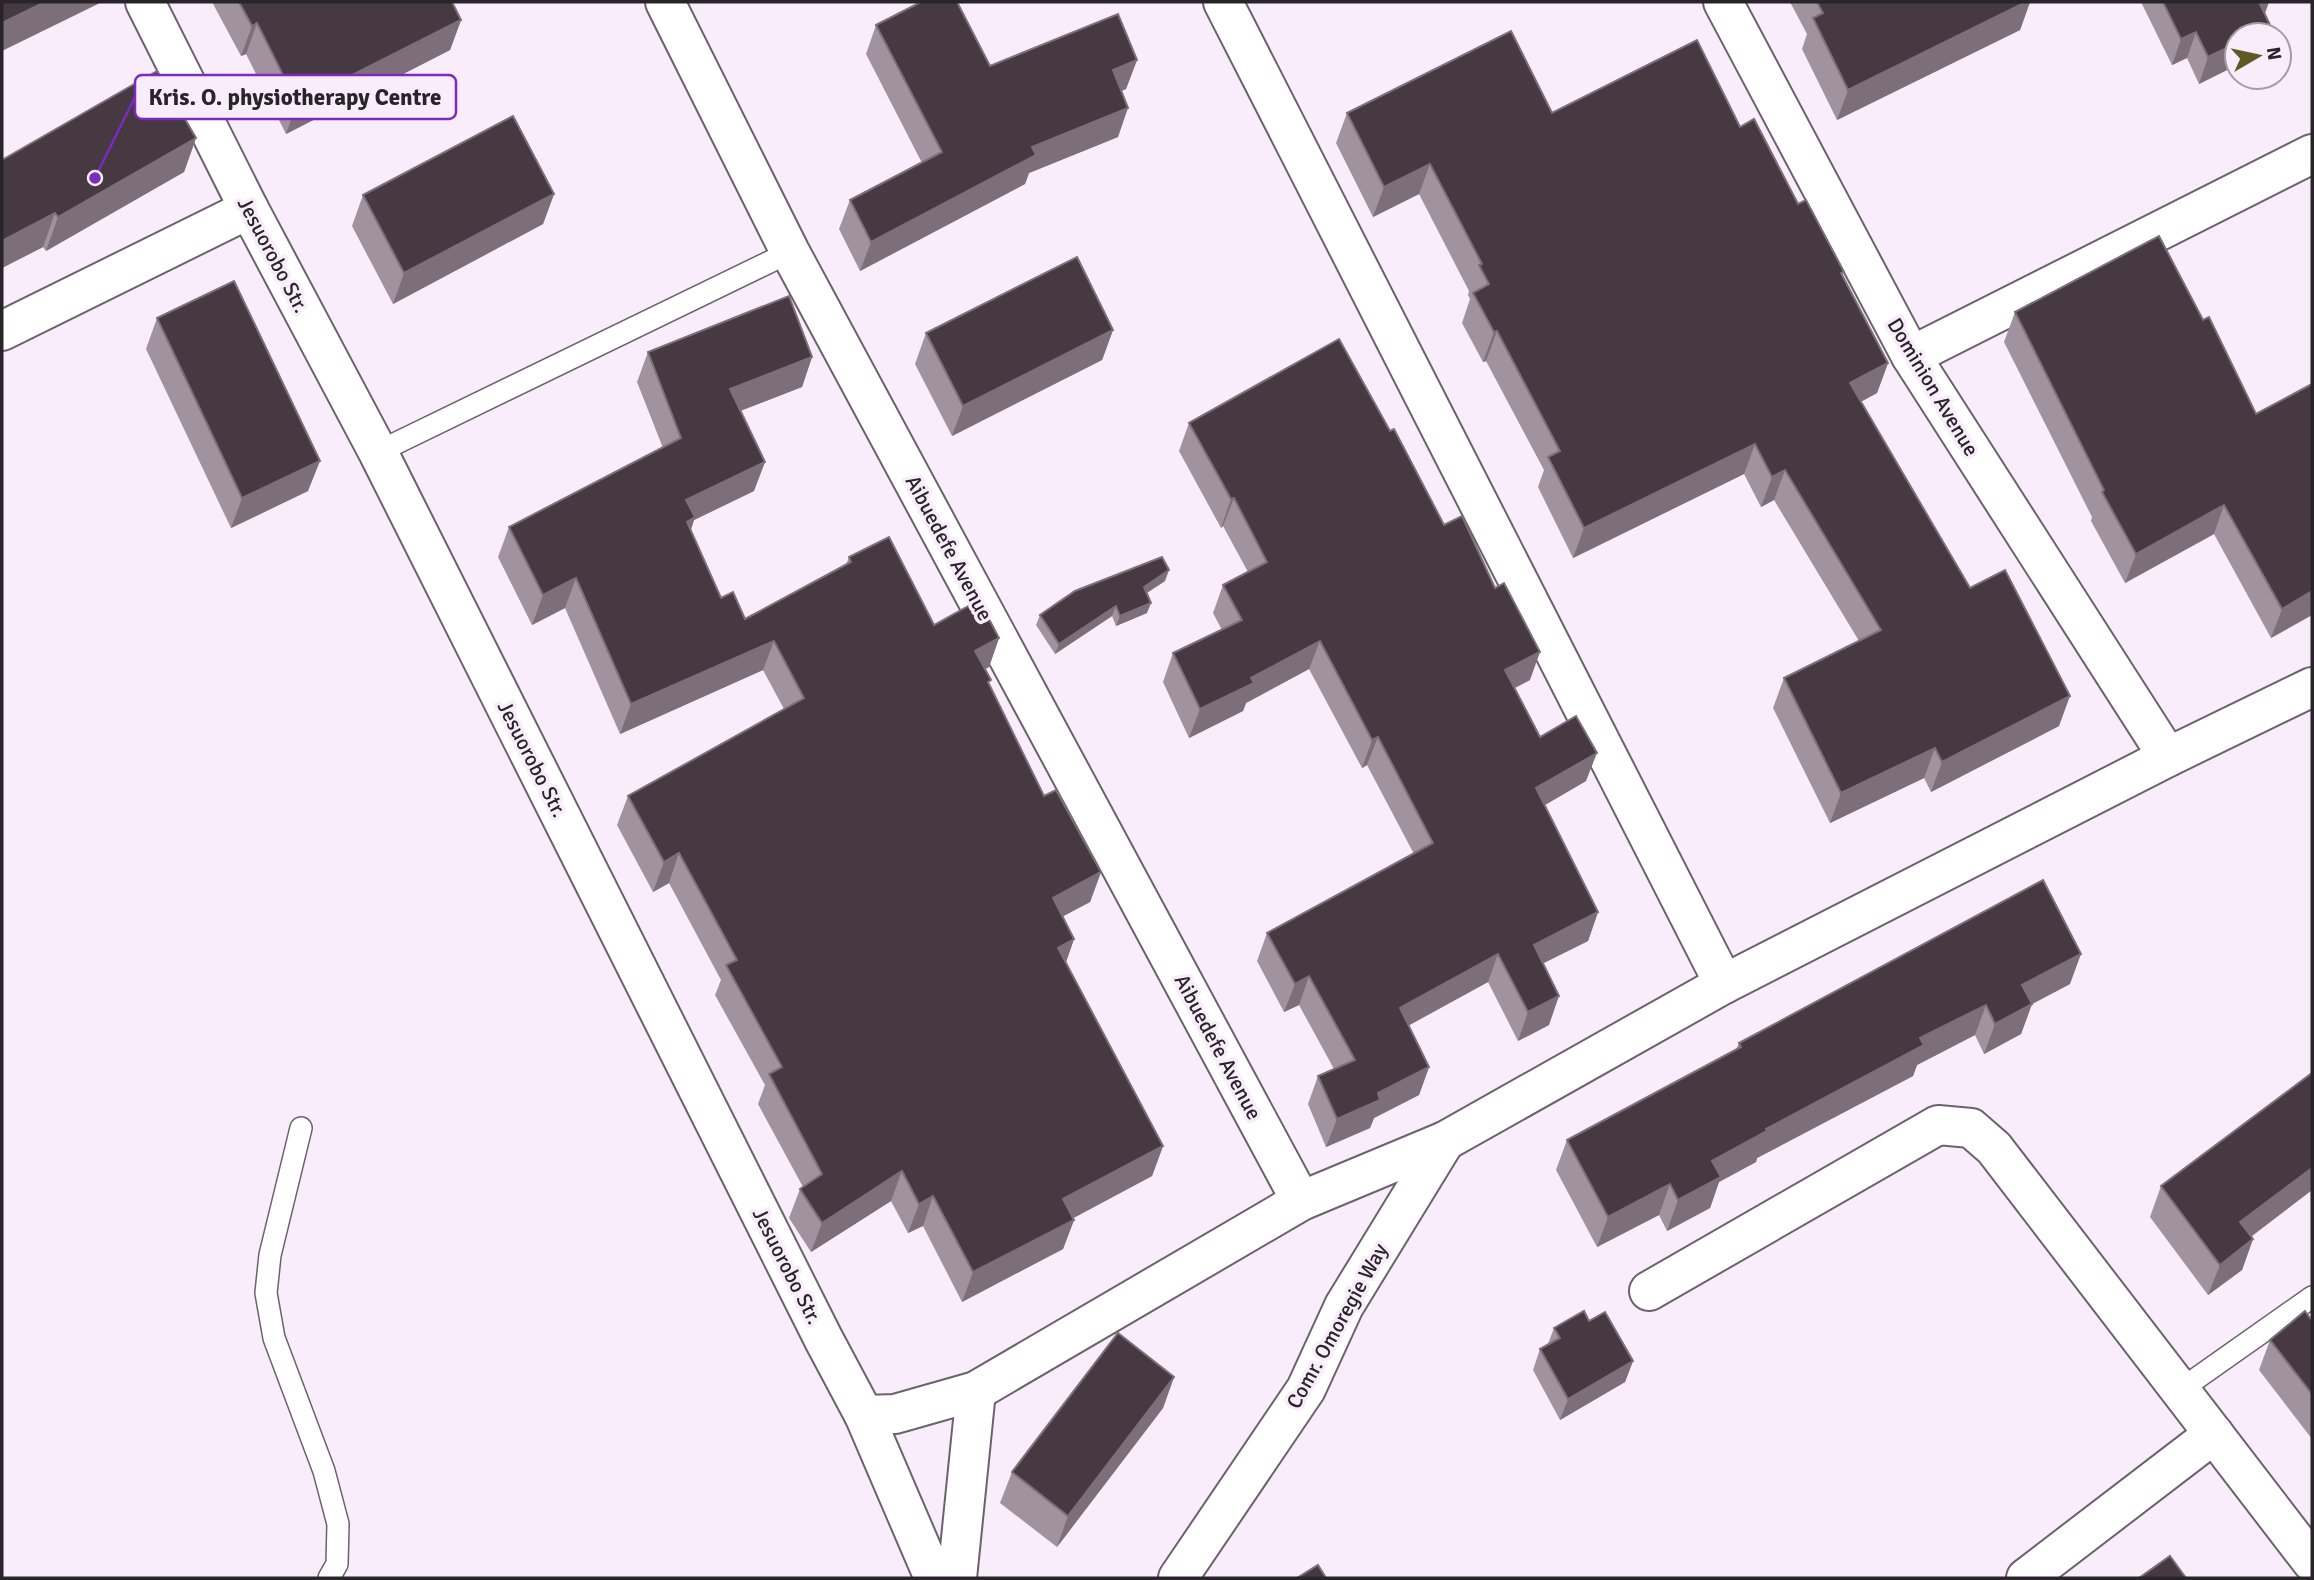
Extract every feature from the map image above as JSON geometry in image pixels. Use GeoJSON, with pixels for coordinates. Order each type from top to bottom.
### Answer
{"type":"FeatureCollection","features":[{"type":"Feature","properties":{"kind":"street","name":"Jesuorobo Str."},"geometry":{"type":"LineString","coordinates":[[145,2],[249,209],[378,452],[864,1415],[934,1578]]}},
{"type":"Feature","properties":{"kind":"street","name":"Aibuedefe Avenue"},"geometry":{"type":"LineString","coordinates":[[665,2],[790,252],[1301,1201]]}},
{"type":"Feature","properties":{"kind":"street"},"geometry":{"type":"LineString","coordinates":[[1223,2],[1724,984]]}},
{"type":"Feature","properties":{"kind":"street","name":"Dominion Avenue"},"geometry":{"type":"LineString","coordinates":[[1723,2],[1911,356],[2168,758]]}},
{"type":"Feature","properties":{"kind":"street"},"geometry":{"type":"LineString","coordinates":[[1911,356],[2312,154]]}},
{"type":"Feature","properties":{"kind":"street"},"geometry":{"type":"LineString","coordinates":[[2,331],[249,209]]}},
{"type":"Feature","properties":{"kind":"street"},"geometry":{"type":"LineString","coordinates":[[864,1415],[895,1414],[976,1391],[1301,1201],[1445,1141],[1724,984],[2312,687]]}},
{"type":"Feature","properties":{"kind":"street"},"geometry":{"type":"LineString","coordinates":[[1649,1291],[1938,1125],[1971,1128],[1994,1148],[2312,1562]]}},
{"type":"Feature","properties":{"kind":"street","name":"Comr. Omoregie Way"},"geometry":{"type":"LineString","coordinates":[[1178,1578],[1306,1389],[1344,1306],[1445,1141]]}},
{"type":"Feature","properties":{"kind":"street"},"geometry":{"type":"LineString","coordinates":[[957,1578],[976,1391]]}},
{"type":"Feature","properties":{"kind":"street"},"geometry":{"type":"LineString","coordinates":[[2026,1578],[2214,1434]]}},
{"type":"Feature","properties":{"kind":"lane"},"geometry":{"type":"LineString","coordinates":[[378,452],[790,252]]}},
{"type":"Feature","properties":{"kind":"lane"},"geometry":{"type":"LineString","coordinates":[[301,1128],[270,1255],[267,1293],[274,1338],[324,1471],[338,1524],[337,1564],[328,1578]]}},
{"type":"Feature","properties":{"kind":"lane"},"geometry":{"type":"LineString","coordinates":[[2180,1390],[2312,1297]]}},
{"type":"Feature","properties":{"kind":"building"},"geometry":{"type":"Polygon","coordinates":[[[2,2],[45,2],[2,23],[2,2]]]}},
{"type":"Feature","properties":{"kind":"building"},"geometry":{"type":"Polygon","coordinates":[[[239,2],[452,2],[461,20],[297,103],[257,23],[252,26],[239,2]]]}},
{"type":"Feature","properties":{"kind":"building"},"geometry":{"type":"Polygon","coordinates":[[[921,2],[957,2],[990,66],[1118,14],[1137,60],[1113,70],[1128,108],[1032,147],[1036,155],[871,242],[850,200],[942,152],[876,25],[921,2]]]}},
{"type":"Feature","properties":{"kind":"building"},"geometry":{"type":"Polygon","coordinates":[[[1817,2],[2026,2],[1848,90],[1813,18],[1823,13],[1817,2]]]}},
{"type":"Feature","properties":{"kind":"building"},"geometry":{"type":"Polygon","coordinates":[[[2163,2],[2259,2],[2268,21],[2223,21],[2223,50],[2208,57],[2196,32],[2181,39],[2163,2]]]}},
{"type":"Feature","properties":{"kind":"building"},"geometry":{"type":"Polygon","coordinates":[[[1511,31],[1552,113],[1697,40],[1740,127],[1754,119],[1798,204],[1806,200],[1888,363],[1850,383],[1970,588],[2005,570],[2070,696],[1942,762],[1935,748],[1841,793],[1784,678],[1881,630],[1785,470],[1772,477],[1755,444],[1584,528],[1548,457],[1560,451],[1497,331],[1494,332],[1473,293],[1489,284],[1479,265],[1482,264],[1430,164],[1384,187],[1347,113],[1511,31]]]}},
{"type":"Feature","properties":{"kind":"building"},"geometry":{"type":"Polygon","coordinates":[[[157,71],[196,138],[58,217],[55,213],[2,241],[2,160],[157,71]]]}},
{"type":"Feature","properties":{"kind":"building"},"geometry":{"type":"Polygon","coordinates":[[[513,116],[554,194],[404,273],[363,195],[513,116]]]}},
{"type":"Feature","properties":{"kind":"building"},"geometry":{"type":"Polygon","coordinates":[[[2159,236],[2203,320],[2209,317],[2256,414],[2312,384],[2312,591],[2282,609],[2224,505],[2136,554],[2102,492],[2104,490],[2015,312],[2159,236]]]}},
{"type":"Feature","properties":{"kind":"building"},"geometry":{"type":"Polygon","coordinates":[[[1077,257],[1113,330],[963,406],[926,333],[1077,257]]]}},
{"type":"Feature","properties":{"kind":"building"},"geometry":{"type":"Polygon","coordinates":[[[234,281],[320,461],[242,498],[157,318],[234,281]]]}},
{"type":"Feature","properties":{"kind":"building"},"geometry":{"type":"Polygon","coordinates":[[[789,296],[812,357],[730,389],[765,462],[686,500],[695,517],[687,522],[721,598],[733,592],[745,619],[851,562],[849,557],[889,537],[934,625],[979,600],[999,638],[975,651],[991,680],[988,682],[1044,796],[1056,790],[1101,872],[1053,898],[1074,939],[1058,948],[1163,1146],[1063,1199],[1074,1220],[973,1272],[933,1196],[919,1204],[902,1171],[822,1223],[800,1189],[822,1174],[769,1074],[782,1067],[726,965],[737,960],[679,853],[664,862],[628,796],[804,698],[774,641],[631,704],[576,578],[543,595],[509,527],[681,438],[648,352],[789,296]]]}},
{"type":"Feature","properties":{"kind":"building"},"geometry":{"type":"Polygon","coordinates":[[[1339,339],[1390,431],[1394,429],[1444,525],[1462,516],[1495,588],[1504,583],[1540,652],[1505,670],[1540,737],[1576,716],[1597,753],[1536,788],[1598,912],[1534,945],[1559,996],[1528,1012],[1498,954],[1400,1008],[1429,1067],[1378,1093],[1380,1100],[1337,1119],[1318,1076],[1355,1060],[1309,976],[1295,984],[1267,933],[1433,843],[1378,737],[1372,740],[1320,641],[1251,678],[1254,683],[1200,709],[1173,653],[1242,620],[1223,585],[1267,562],[1234,498],[1231,499],[1189,423],[1339,339]]]}},
{"type":"Feature","properties":{"kind":"building"},"geometry":{"type":"Polygon","coordinates":[[[1162,557],[1169,570],[1144,587],[1151,603],[1120,616],[1116,606],[1059,644],[1040,615],[1075,591],[1162,557]]]}},
{"type":"Feature","properties":{"kind":"building"},"geometry":{"type":"Polygon","coordinates":[[[2043,880],[2081,954],[2022,985],[2032,1004],[1995,1024],[1986,1005],[1920,1038],[1924,1045],[1766,1129],[1767,1131],[1712,1161],[1721,1177],[1678,1200],[1670,1184],[1608,1217],[1567,1140],[1741,1047],[1739,1043],[2043,880]]]}},
{"type":"Feature","properties":{"kind":"building"},"geometry":{"type":"Polygon","coordinates":[[[2312,1073],[2312,1168],[2240,1222],[2253,1239],[2220,1265],[2161,1186],[2312,1073]]]}},
{"type":"Feature","properties":{"kind":"building"},"geometry":{"type":"Polygon","coordinates":[[[1584,1311],[1589,1321],[1605,1312],[1633,1361],[1568,1399],[1540,1349],[1560,1338],[1554,1328],[1584,1311]]]}},
{"type":"Feature","properties":{"kind":"building"},"geometry":{"type":"Polygon","coordinates":[[[2305,1311],[2312,1321],[2312,1394],[2270,1340],[2305,1311]]]}},
{"type":"Feature","properties":{"kind":"building"},"geometry":{"type":"Polygon","coordinates":[[[1118,1333],[1174,1377],[1068,1516],[1012,1472],[1118,1333]]]}},
{"type":"Feature","properties":{"kind":"building"},"geometry":{"type":"Polygon","coordinates":[[[2170,1556],[2186,1578],[2139,1578],[2170,1556]]]}},
{"type":"Feature","properties":{"kind":"building"},"geometry":{"type":"Polygon","coordinates":[[[1318,1565],[1326,1578],[1297,1578],[1318,1565]]]}},
{"type":"Feature","properties":{"kind":"place","name":"Kris. O. physiotherapy Centre"},"geometry":{"type":"Point","coordinates":[95,178]}}]}
